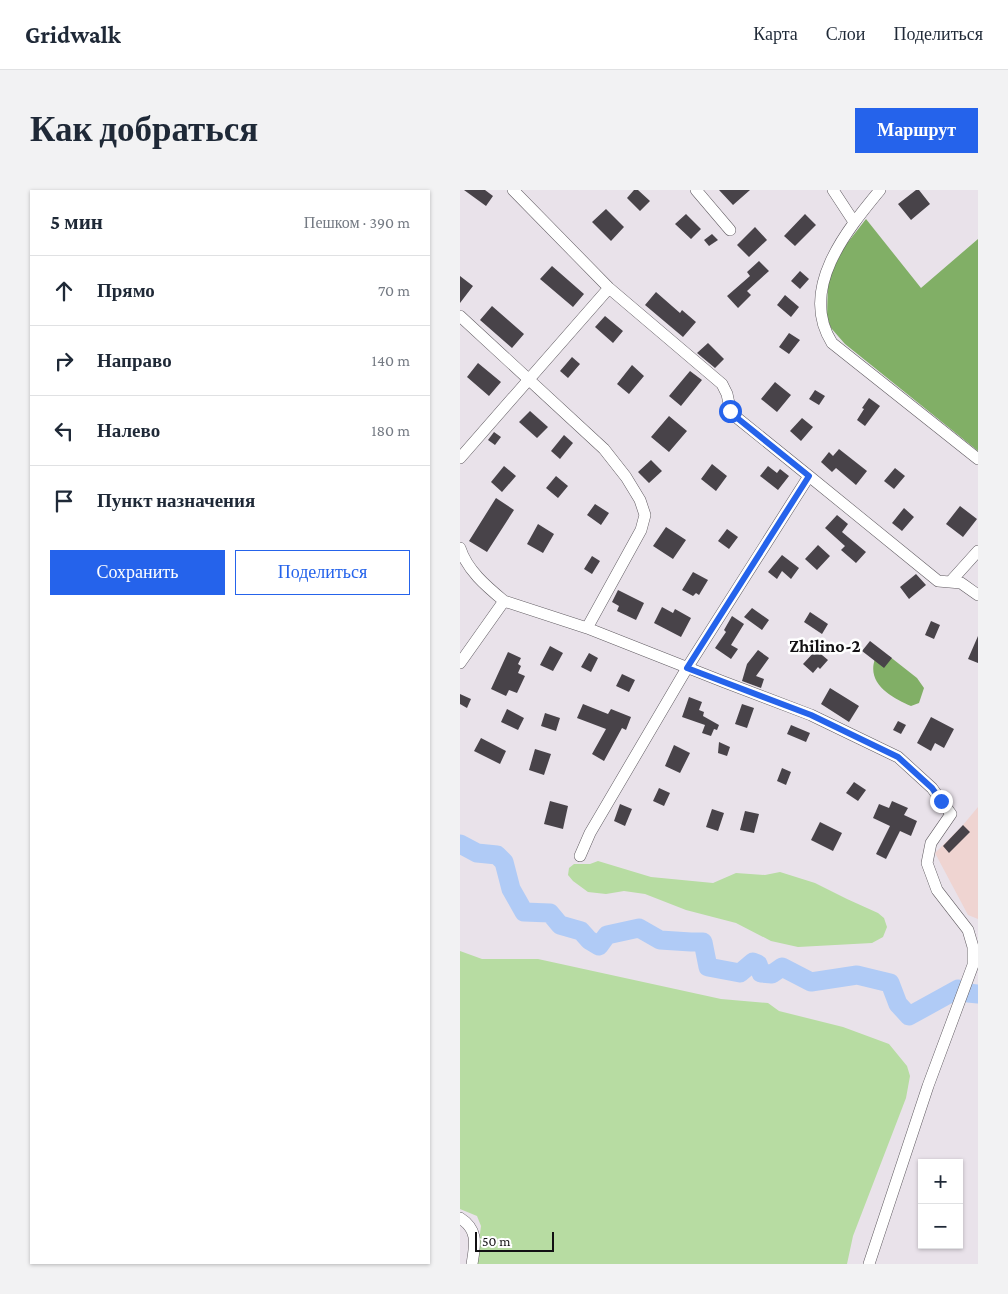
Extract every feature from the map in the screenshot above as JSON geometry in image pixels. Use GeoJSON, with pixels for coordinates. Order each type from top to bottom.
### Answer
{"type":"FeatureCollection","features":[{"type":"Feature","properties":{"kind":"street"},"geometry":{"type":"LineString","coordinates":[[513,190],[610,288],[722,384],[727,394],[731,413],[938,581],[952,581],[965,585],[978,596]]}},
{"type":"Feature","properties":{"kind":"street"},"geometry":{"type":"LineString","coordinates":[[696,190],[730,230]]}},
{"type":"Feature","properties":{"kind":"street"},"geometry":{"type":"LineString","coordinates":[[833,190],[854,222]]}},
{"type":"Feature","properties":{"kind":"street"},"geometry":{"type":"LineString","coordinates":[[880,190],[854,222],[826,272],[822,284],[820,314],[825,331],[832,343],[978,459]]}},
{"type":"Feature","properties":{"kind":"street"},"geometry":{"type":"LineString","coordinates":[[460,458],[610,288]]}},
{"type":"Feature","properties":{"kind":"street"},"geometry":{"type":"LineString","coordinates":[[460,316],[604,449],[626,477],[640,500],[645,515],[641,530],[587,628]]}},
{"type":"Feature","properties":{"kind":"street"},"geometry":{"type":"LineString","coordinates":[[580,856],[590,833],[687,668],[809,476]]}},
{"type":"Feature","properties":{"kind":"street"},"geometry":{"type":"LineString","coordinates":[[460,548],[464,562],[488,588],[504,601],[587,628],[811,715],[898,757],[932,788],[951,814],[931,842],[927,863],[937,890],[968,930],[973,947],[973,965],[928,1086],[869,1264]]}},
{"type":"Feature","properties":{"kind":"street"},"geometry":{"type":"LineString","coordinates":[[952,581],[978,551]]}},
{"type":"Feature","properties":{"kind":"street"},"geometry":{"type":"LineString","coordinates":[[460,663],[504,601]]}},
{"type":"Feature","properties":{"kind":"street"},"geometry":{"type":"LineString","coordinates":[[460,1218],[469,1224],[476,1242],[472,1264]]}},
{"type":"Feature","properties":{"kind":"shaded area"},"geometry":{"type":"Polygon","coordinates":[[[978,807],[978,919],[968,915],[935,853],[978,807]]]}},
{"type":"Feature","properties":{"kind":"green space"},"geometry":{"type":"Polygon","coordinates":[[[866,219],[921,288],[978,239],[978,451],[845,344],[831,328],[827,317],[828,278],[845,246],[866,219]]]}},
{"type":"Feature","properties":{"kind":"green space"},"geometry":{"type":"Polygon","coordinates":[[[889,656],[917,678],[924,688],[919,703],[911,706],[904,703],[889,694],[878,683],[874,676],[873,668],[875,659],[889,656]]]}},
{"type":"Feature","properties":{"kind":"green space"},"geometry":{"type":"Polygon","coordinates":[[[598,861],[651,877],[713,883],[736,873],[765,875],[780,872],[815,883],[878,913],[884,918],[887,927],[883,937],[872,943],[798,947],[771,941],[736,923],[686,910],[645,894],[624,891],[606,894],[588,892],[568,875],[569,868],[574,864],[590,864],[598,861]]]}},
{"type":"Feature","properties":{"kind":"green space"},"geometry":{"type":"Polygon","coordinates":[[[460,951],[482,959],[538,959],[721,999],[768,1003],[779,1011],[843,1027],[889,1044],[907,1066],[910,1076],[906,1098],[853,1236],[847,1264],[476,1264],[481,1226],[477,1216],[460,1209],[460,951]]]}},
{"type":"Feature","properties":{"kind":"building"},"geometry":{"type":"Polygon","coordinates":[[[464,190],[485,190],[493,196],[486,206],[464,190]]]}},
{"type":"Feature","properties":{"kind":"building"},"geometry":{"type":"Polygon","coordinates":[[[634,190],[638,190],[650,201],[640,211],[627,198],[634,190]]]}},
{"type":"Feature","properties":{"kind":"building"},"geometry":{"type":"Polygon","coordinates":[[[719,190],[750,190],[733,205],[719,190]]]}},
{"type":"Feature","properties":{"kind":"building"},"geometry":{"type":"Polygon","coordinates":[[[916,190],[919,190],[930,204],[911,220],[898,204],[916,190]]]}},
{"type":"Feature","properties":{"kind":"building"},"geometry":{"type":"Polygon","coordinates":[[[606,209],[624,227],[611,241],[592,222],[606,209]]]}},
{"type":"Feature","properties":{"kind":"building"},"geometry":{"type":"Polygon","coordinates":[[[686,214],[701,229],[691,239],[675,224],[686,214]]]}},
{"type":"Feature","properties":{"kind":"building"},"geometry":{"type":"Polygon","coordinates":[[[805,214],[816,225],[795,246],[784,236],[805,214]]]}},
{"type":"Feature","properties":{"kind":"building"},"geometry":{"type":"Polygon","coordinates":[[[755,227],[767,240],[749,257],[737,245],[755,227]]]}},
{"type":"Feature","properties":{"kind":"building"},"geometry":{"type":"Polygon","coordinates":[[[712,234],[718,240],[709,246],[704,240],[712,234]]]}},
{"type":"Feature","properties":{"kind":"building"},"geometry":{"type":"Polygon","coordinates":[[[759,261],[769,271],[747,291],[751,295],[738,308],[727,296],[750,276],[747,272],[759,261]]]}},
{"type":"Feature","properties":{"kind":"building"},"geometry":{"type":"Polygon","coordinates":[[[552,266],[584,294],[573,307],[540,279],[552,266]]]}},
{"type":"Feature","properties":{"kind":"building"},"geometry":{"type":"Polygon","coordinates":[[[800,271],[809,279],[800,289],[791,281],[800,271]]]}},
{"type":"Feature","properties":{"kind":"building"},"geometry":{"type":"Polygon","coordinates":[[[460,276],[473,286],[460,303],[460,276]]]}},
{"type":"Feature","properties":{"kind":"building"},"geometry":{"type":"Polygon","coordinates":[[[656,292],[680,313],[682,310],[696,322],[683,337],[645,305],[656,292]]]}},
{"type":"Feature","properties":{"kind":"building"},"geometry":{"type":"Polygon","coordinates":[[[785,295],[799,307],[791,317],[777,305],[785,295]]]}},
{"type":"Feature","properties":{"kind":"building"},"geometry":{"type":"Polygon","coordinates":[[[492,306],[524,334],[512,348],[480,320],[492,306]]]}},
{"type":"Feature","properties":{"kind":"building"},"geometry":{"type":"Polygon","coordinates":[[[605,316],[623,331],[613,343],[595,327],[605,316]]]}},
{"type":"Feature","properties":{"kind":"building"},"geometry":{"type":"Polygon","coordinates":[[[789,333],[800,340],[789,354],[779,347],[789,333]]]}},
{"type":"Feature","properties":{"kind":"building"},"geometry":{"type":"Polygon","coordinates":[[[708,343],[724,359],[715,368],[697,353],[708,343]]]}},
{"type":"Feature","properties":{"kind":"building"},"geometry":{"type":"Polygon","coordinates":[[[572,357],[580,364],[568,378],[560,371],[572,357]]]}},
{"type":"Feature","properties":{"kind":"building"},"geometry":{"type":"Polygon","coordinates":[[[478,363],[501,382],[489,396],[467,377],[478,363]]]}},
{"type":"Feature","properties":{"kind":"building"},"geometry":{"type":"Polygon","coordinates":[[[632,365],[644,376],[629,394],[617,384],[632,365]]]}},
{"type":"Feature","properties":{"kind":"building"},"geometry":{"type":"Polygon","coordinates":[[[690,371],[702,380],[681,406],[669,396],[690,371]]]}},
{"type":"Feature","properties":{"kind":"building"},"geometry":{"type":"Polygon","coordinates":[[[775,382],[791,395],[777,412],[761,399],[775,382]]]}},
{"type":"Feature","properties":{"kind":"building"},"geometry":{"type":"Polygon","coordinates":[[[815,390],[825,396],[819,405],[809,399],[815,390]]]}},
{"type":"Feature","properties":{"kind":"building"},"geometry":{"type":"Polygon","coordinates":[[[869,398],[880,406],[865,426],[857,420],[869,398]]]}},
{"type":"Feature","properties":{"kind":"building"},"geometry":{"type":"Polygon","coordinates":[[[530,411],[548,427],[537,438],[519,422],[530,411]]]}},
{"type":"Feature","properties":{"kind":"building"},"geometry":{"type":"Polygon","coordinates":[[[669,416],[687,431],[669,452],[651,437],[669,416]]]}},
{"type":"Feature","properties":{"kind":"building"},"geometry":{"type":"Polygon","coordinates":[[[802,418],[813,427],[801,441],[790,431],[802,418]]]}},
{"type":"Feature","properties":{"kind":"building"},"geometry":{"type":"Polygon","coordinates":[[[494,432],[501,437],[495,445],[488,440],[494,432]]]}},
{"type":"Feature","properties":{"kind":"building"},"geometry":{"type":"Polygon","coordinates":[[[564,435],[573,443],[560,459],[551,451],[564,435]]]}},
{"type":"Feature","properties":{"kind":"building"},"geometry":{"type":"Polygon","coordinates":[[[839,449],[867,471],[856,485],[836,468],[832,472],[821,462],[829,452],[833,456],[839,449]]]}},
{"type":"Feature","properties":{"kind":"building"},"geometry":{"type":"Polygon","coordinates":[[[651,460],[662,471],[649,483],[638,472],[651,460]]]}},
{"type":"Feature","properties":{"kind":"building"},"geometry":{"type":"Polygon","coordinates":[[[712,464],[727,476],[716,491],[701,479],[712,464]]]}},
{"type":"Feature","properties":{"kind":"building"},"geometry":{"type":"Polygon","coordinates":[[[504,466],[516,476],[502,492],[491,482],[504,466]]]}},
{"type":"Feature","properties":{"kind":"building"},"geometry":{"type":"Polygon","coordinates":[[[768,466],[777,473],[780,469],[789,476],[778,490],[760,476],[768,466]]]}},
{"type":"Feature","properties":{"kind":"building"},"geometry":{"type":"Polygon","coordinates":[[[895,468],[905,476],[894,489],[884,481],[895,468]]]}},
{"type":"Feature","properties":{"kind":"building"},"geometry":{"type":"Polygon","coordinates":[[[556,476],[568,486],[558,498],[546,488],[556,476]]]}},
{"type":"Feature","properties":{"kind":"building"},"geometry":{"type":"Polygon","coordinates":[[[496,498],[514,510],[487,552],[469,541],[496,498]]]}},
{"type":"Feature","properties":{"kind":"building"},"geometry":{"type":"Polygon","coordinates":[[[595,504],[609,513],[601,525],[587,515],[595,504]]]}},
{"type":"Feature","properties":{"kind":"building"},"geometry":{"type":"Polygon","coordinates":[[[960,506],[977,519],[963,537],[946,524],[960,506]]]}},
{"type":"Feature","properties":{"kind":"building"},"geometry":{"type":"Polygon","coordinates":[[[904,508],[914,517],[902,531],[892,523],[904,508]]]}},
{"type":"Feature","properties":{"kind":"building"},"geometry":{"type":"Polygon","coordinates":[[[837,515],[848,524],[842,532],[866,552],[856,563],[841,550],[845,546],[825,528],[837,515]]]}},
{"type":"Feature","properties":{"kind":"building"},"geometry":{"type":"Polygon","coordinates":[[[538,524],[554,534],[543,553],[527,544],[538,524]]]}},
{"type":"Feature","properties":{"kind":"building"},"geometry":{"type":"Polygon","coordinates":[[[666,527],[686,540],[673,559],[653,546],[666,527]]]}},
{"type":"Feature","properties":{"kind":"building"},"geometry":{"type":"Polygon","coordinates":[[[727,529],[738,537],[729,549],[718,541],[727,529]]]}},
{"type":"Feature","properties":{"kind":"building"},"geometry":{"type":"Polygon","coordinates":[[[818,545],[830,556],[817,570],[805,559],[818,545]]]}},
{"type":"Feature","properties":{"kind":"building"},"geometry":{"type":"Polygon","coordinates":[[[782,555],[799,568],[791,579],[782,571],[777,579],[768,572],[782,555]]]}},
{"type":"Feature","properties":{"kind":"building"},"geometry":{"type":"Polygon","coordinates":[[[592,556],[600,561],[592,574],[584,569],[592,556]]]}},
{"type":"Feature","properties":{"kind":"building"},"geometry":{"type":"Polygon","coordinates":[[[693,572],[708,580],[699,595],[696,593],[693,596],[682,590],[693,572]]]}},
{"type":"Feature","properties":{"kind":"building"},"geometry":{"type":"Polygon","coordinates":[[[916,574],[926,585],[909,599],[900,587],[916,574]]]}},
{"type":"Feature","properties":{"kind":"building"},"geometry":{"type":"Polygon","coordinates":[[[618,590],[644,603],[636,620],[617,611],[619,606],[612,602],[618,590]]]}},
{"type":"Feature","properties":{"kind":"building"},"geometry":{"type":"Polygon","coordinates":[[[662,607],[673,613],[675,609],[691,618],[681,637],[654,623],[662,607]]]}},
{"type":"Feature","properties":{"kind":"building"},"geometry":{"type":"Polygon","coordinates":[[[752,608],[769,620],[762,630],[744,617],[752,608]]]}},
{"type":"Feature","properties":{"kind":"building"},"geometry":{"type":"Polygon","coordinates":[[[810,612],[828,624],[822,634],[804,622],[810,612]]]}},
{"type":"Feature","properties":{"kind":"building"},"geometry":{"type":"Polygon","coordinates":[[[732,616],[744,624],[731,645],[738,649],[731,659],[715,648],[726,632],[724,630],[732,616]]]}},
{"type":"Feature","properties":{"kind":"building"},"geometry":{"type":"Polygon","coordinates":[[[931,621],[940,625],[934,639],[925,635],[931,621]]]}},
{"type":"Feature","properties":{"kind":"building"},"geometry":{"type":"Polygon","coordinates":[[[978,636],[978,663],[968,659],[978,636]]]}},
{"type":"Feature","properties":{"kind":"building"},"geometry":{"type":"Polygon","coordinates":[[[870,641],[892,658],[884,668],[862,651],[870,641]]]}},
{"type":"Feature","properties":{"kind":"building"},"geometry":{"type":"Polygon","coordinates":[[[550,646],[563,653],[553,671],[540,665],[550,646]]]}},
{"type":"Feature","properties":{"kind":"building"},"geometry":{"type":"Polygon","coordinates":[[[758,650],[769,658],[756,676],[764,679],[761,688],[742,681],[747,664],[758,650]]]}},
{"type":"Feature","properties":{"kind":"building"},"geometry":{"type":"Polygon","coordinates":[[[816,650],[828,660],[820,669],[818,667],[813,673],[803,664],[816,650]]]}},
{"type":"Feature","properties":{"kind":"building"},"geometry":{"type":"Polygon","coordinates":[[[508,652],[521,658],[518,664],[521,666],[518,673],[525,676],[517,693],[509,690],[506,696],[491,689],[508,652]]]}},
{"type":"Feature","properties":{"kind":"building"},"geometry":{"type":"Polygon","coordinates":[[[589,653],[598,658],[591,672],[581,667],[589,653]]]}},
{"type":"Feature","properties":{"kind":"building"},"geometry":{"type":"Polygon","coordinates":[[[622,674],[635,680],[629,692],[616,686],[622,674]]]}},
{"type":"Feature","properties":{"kind":"building"},"geometry":{"type":"Polygon","coordinates":[[[830,688],[859,706],[849,722],[821,704],[830,688]]]}},
{"type":"Feature","properties":{"kind":"building"},"geometry":{"type":"Polygon","coordinates":[[[460,694],[471,699],[467,708],[460,704],[460,694]]]}},
{"type":"Feature","properties":{"kind":"building"},"geometry":{"type":"Polygon","coordinates":[[[689,697],[702,702],[699,710],[704,712],[703,716],[719,725],[717,730],[714,729],[711,736],[702,733],[705,725],[682,717],[689,697]]]}},
{"type":"Feature","properties":{"kind":"building"},"geometry":{"type":"Polygon","coordinates":[[[583,704],[608,714],[611,709],[631,717],[626,730],[622,728],[604,761],[592,754],[606,729],[577,718],[583,704]]]}},
{"type":"Feature","properties":{"kind":"building"},"geometry":{"type":"Polygon","coordinates":[[[742,704],[754,708],[747,728],[735,724],[742,704]]]}},
{"type":"Feature","properties":{"kind":"building"},"geometry":{"type":"Polygon","coordinates":[[[507,709],[524,718],[518,730],[501,722],[507,709]]]}},
{"type":"Feature","properties":{"kind":"building"},"geometry":{"type":"Polygon","coordinates":[[[545,713],[560,718],[556,731],[541,726],[545,713]]]}},
{"type":"Feature","properties":{"kind":"building"},"geometry":{"type":"Polygon","coordinates":[[[931,717],[954,729],[944,748],[935,743],[931,751],[917,743],[931,717]]]}},
{"type":"Feature","properties":{"kind":"building"},"geometry":{"type":"Polygon","coordinates":[[[898,721],[906,725],[901,734],[893,730],[898,721]]]}},
{"type":"Feature","properties":{"kind":"building"},"geometry":{"type":"Polygon","coordinates":[[[791,725],[810,733],[806,742],[787,734],[791,725]]]}},
{"type":"Feature","properties":{"kind":"building"},"geometry":{"type":"Polygon","coordinates":[[[481,738],[506,751],[500,764],[474,751],[481,738]]]}},
{"type":"Feature","properties":{"kind":"building"},"geometry":{"type":"Polygon","coordinates":[[[719,742],[730,747],[727,756],[718,753],[719,742]]]}},
{"type":"Feature","properties":{"kind":"building"},"geometry":{"type":"Polygon","coordinates":[[[674,745],[690,753],[680,773],[665,766],[674,745]]]}},
{"type":"Feature","properties":{"kind":"building"},"geometry":{"type":"Polygon","coordinates":[[[535,749],[551,754],[544,775],[529,770],[535,749]]]}},
{"type":"Feature","properties":{"kind":"building"},"geometry":{"type":"Polygon","coordinates":[[[782,768],[791,772],[786,785],[777,781],[782,768]]]}},
{"type":"Feature","properties":{"kind":"building"},"geometry":{"type":"Polygon","coordinates":[[[854,782],[866,790],[858,801],[846,793],[854,782]]]}},
{"type":"Feature","properties":{"kind":"building"},"geometry":{"type":"Polygon","coordinates":[[[659,788],[670,793],[664,806],[653,801],[659,788]]]}},
{"type":"Feature","properties":{"kind":"building"},"geometry":{"type":"Polygon","coordinates":[[[550,801],[568,806],[563,829],[544,824],[550,801]]]}},
{"type":"Feature","properties":{"kind":"building"},"geometry":{"type":"Polygon","coordinates":[[[892,801],[908,808],[904,815],[917,821],[911,836],[900,831],[886,859],[876,854],[890,826],[873,818],[879,804],[889,808],[892,801]]]}},
{"type":"Feature","properties":{"kind":"building"},"geometry":{"type":"Polygon","coordinates":[[[620,804],[632,809],[625,826],[614,821],[620,804]]]}},
{"type":"Feature","properties":{"kind":"building"},"geometry":{"type":"Polygon","coordinates":[[[712,809],[724,813],[718,831],[706,827],[712,809]]]}},
{"type":"Feature","properties":{"kind":"building"},"geometry":{"type":"Polygon","coordinates":[[[745,811],[759,814],[754,833],[740,830],[745,811]]]}},
{"type":"Feature","properties":{"kind":"building"},"geometry":{"type":"Polygon","coordinates":[[[820,822],[842,833],[833,851],[811,840],[820,822]]]}},
{"type":"Feature","properties":{"kind":"building"},"geometry":{"type":"Polygon","coordinates":[[[963,825],[970,832],[949,853],[943,846],[963,825]]]}},
{"type":"Feature","properties":{"kind":"waterway"},"geometry":{"type":"LineString","coordinates":[[460,844],[477,853],[497,855],[504,862],[511,889],[524,912],[550,913],[560,925],[581,931],[589,940],[599,946],[607,935],[639,928],[660,940],[703,942],[708,967],[740,973],[753,962],[758,964],[761,973],[772,974],[782,967],[811,982],[857,975],[890,983],[898,1004],[909,1016],[958,989]]}},
{"type":"Feature","properties":{"kind":"waterway"},"geometry":{"type":"LineString","coordinates":[[968,993],[978,994]]}},
{"type":"Feature","properties":{"kind":"district","name":"Zhilino-2"},"geometry":{"type":"Point","coordinates":[825,646]}},
{"type":"Feature","properties":{"kind":"route"},"geometry":{"type":"LineString","coordinates":[[730,411],[809,476],[687,668],[811,715],[898,757],[932,788],[941,801]]}}]}
